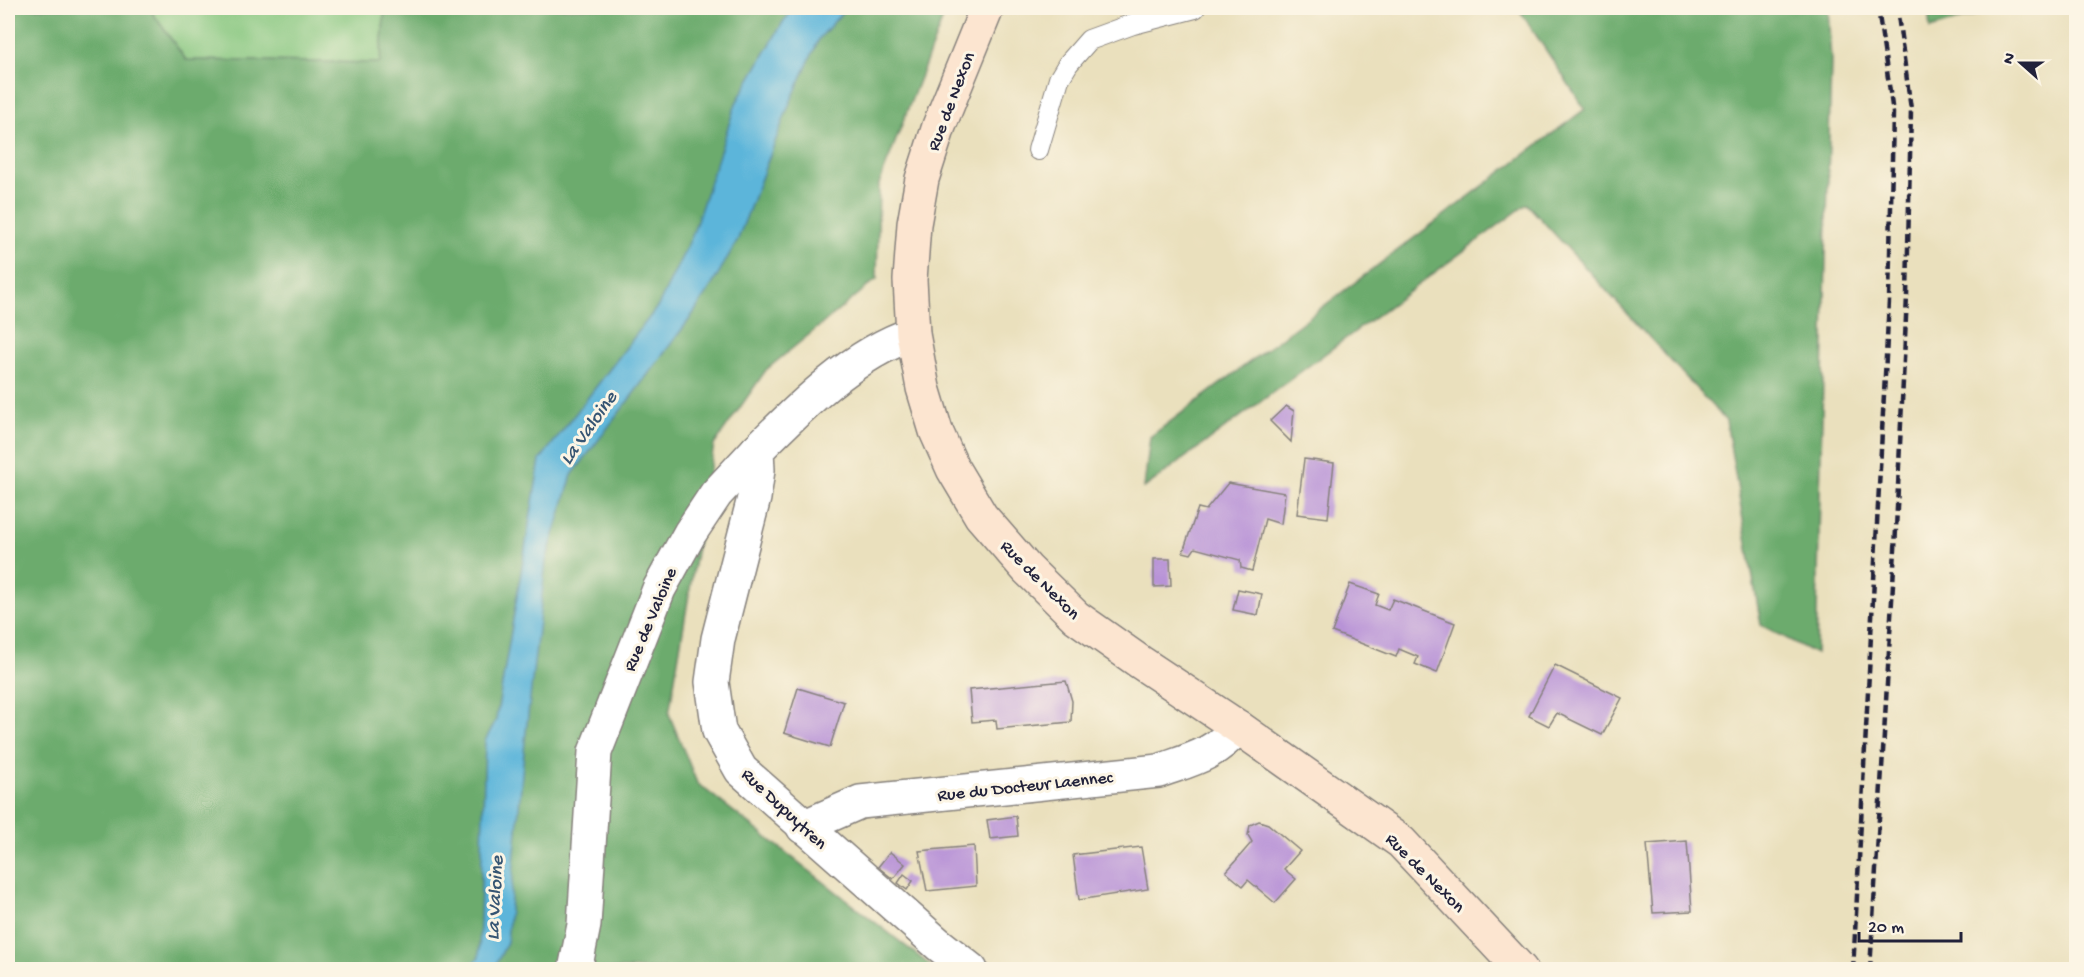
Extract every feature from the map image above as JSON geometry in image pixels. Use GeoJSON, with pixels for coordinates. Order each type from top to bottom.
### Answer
{"type":"FeatureCollection","features":[{"type":"Feature","properties":{"kind":"main road","name":"Rue de Nexon"},"geometry":{"type":"LineString","coordinates":[[987,8],[939,126],[922,179],[914,224],[910,280],[913,334],[923,388],[936,431],[953,469],[981,516],[1027,569],[1076,616],[1401,843],[1521,969]]}},
{"type":"Feature","properties":{"kind":"street","name":"Rue de Valoine"},"geometry":{"type":"LineString","coordinates":[[574,969],[584,925],[595,752],[659,589],[690,533],[716,494],[757,450],[791,416],[861,359],[893,340],[913,334]]}},
{"type":"Feature","properties":{"kind":"street","name":"Rue Dupuytren"},"geometry":{"type":"LineString","coordinates":[[757,450],[758,470],[754,498],[718,639],[712,682],[719,731],[741,770],[938,944],[971,969]]}},
{"type":"Feature","properties":{"kind":"street","name":"Rue du Docteur Laennec"},"geometry":{"type":"LineString","coordinates":[[803,826],[860,802],[1159,771],[1200,757],[1224,743],[1238,727]]}},
{"type":"Feature","properties":{"kind":"lane"},"geometry":{"type":"LineString","coordinates":[[1038,150],[1059,80],[1068,64],[1089,40],[1133,24],[1195,8]]}},
{"type":"Feature","properties":{"kind":"green space"},"geometry":{"type":"Polygon","coordinates":[[[8,8],[149,8],[186,60],[380,63],[385,8],[947,8],[879,184],[877,279],[766,370],[714,445],[669,714],[697,783],[935,969],[8,969],[8,8]]]}},
{"type":"Feature","properties":{"kind":"green space"},"geometry":{"type":"Polygon","coordinates":[[[149,8],[385,8],[380,63],[186,60],[149,8]]]}},
{"type":"Feature","properties":{"kind":"green space"},"geometry":{"type":"Polygon","coordinates":[[[1518,8],[1828,8],[1831,61],[1816,654],[1761,625],[1726,421],[1527,204],[1144,488],[1150,437],[1585,109],[1518,8]]]}},
{"type":"Feature","properties":{"kind":"green space"},"geometry":{"type":"Polygon","coordinates":[[[1928,8],[1997,8],[1930,29],[1928,8]]]}},
{"type":"Feature","properties":{"kind":"water","name":"La Valoine"},"geometry":{"type":"Polygon","coordinates":[[[795,8],[846,8],[819,39],[789,105],[738,239],[712,285],[689,320],[572,475],[546,561],[525,741],[507,942],[494,969],[467,969],[479,957],[485,741],[496,720],[540,460],[658,306],[692,236],[736,103],[783,22],[795,8]]]}},
{"type":"Feature","properties":{"kind":"building"},"geometry":{"type":"Polygon","coordinates":[[[1286,406],[1294,411],[1291,442],[1270,421],[1286,406]]]}},
{"type":"Feature","properties":{"kind":"building"},"geometry":{"type":"Polygon","coordinates":[[[1304,459],[1334,463],[1328,518],[1297,514],[1304,459]]]}},
{"type":"Feature","properties":{"kind":"building"},"geometry":{"type":"Polygon","coordinates":[[[1228,483],[1285,493],[1281,524],[1265,519],[1252,571],[1241,568],[1240,560],[1195,548],[1191,554],[1183,552],[1198,508],[1206,510],[1228,483]]]}},
{"type":"Feature","properties":{"kind":"building"},"geometry":{"type":"Polygon","coordinates":[[[1154,559],[1170,559],[1171,586],[1154,587],[1154,559]]]}},
{"type":"Feature","properties":{"kind":"building"},"geometry":{"type":"Polygon","coordinates":[[[1350,584],[1379,594],[1375,605],[1388,610],[1393,599],[1455,623],[1437,673],[1415,664],[1418,657],[1399,649],[1396,657],[1332,632],[1350,584]]]}},
{"type":"Feature","properties":{"kind":"building"},"geometry":{"type":"Polygon","coordinates":[[[1238,589],[1262,594],[1258,615],[1233,610],[1238,589]]]}},
{"type":"Feature","properties":{"kind":"building"},"geometry":{"type":"Polygon","coordinates":[[[1555,665],[1622,698],[1602,735],[1557,713],[1549,726],[1529,716],[1555,665]]]}},
{"type":"Feature","properties":{"kind":"building"},"geometry":{"type":"Polygon","coordinates":[[[1066,681],[1072,701],[1071,722],[997,729],[996,720],[972,722],[969,690],[1066,681]]]}},
{"type":"Feature","properties":{"kind":"building"},"geometry":{"type":"Polygon","coordinates":[[[798,688],[844,702],[830,747],[784,733],[798,688]]]}},
{"type":"Feature","properties":{"kind":"building"},"geometry":{"type":"Polygon","coordinates":[[[1016,816],[1018,836],[990,839],[987,820],[1016,816]]]}},
{"type":"Feature","properties":{"kind":"building"},"geometry":{"type":"Polygon","coordinates":[[[1259,821],[1268,824],[1300,851],[1284,869],[1296,879],[1275,903],[1248,880],[1243,886],[1226,872],[1252,842],[1248,835],[1250,825],[1259,821]]]}},
{"type":"Feature","properties":{"kind":"building"},"geometry":{"type":"Polygon","coordinates":[[[1687,841],[1692,911],[1653,913],[1647,844],[1687,841]]]}},
{"type":"Feature","properties":{"kind":"building"},"geometry":{"type":"Polygon","coordinates":[[[974,846],[976,886],[927,891],[919,851],[974,846]]]}},
{"type":"Feature","properties":{"kind":"building"},"geometry":{"type":"Polygon","coordinates":[[[1141,847],[1148,889],[1079,900],[1073,855],[1141,847]]]}},
{"type":"Feature","properties":{"kind":"building"},"geometry":{"type":"Polygon","coordinates":[[[890,852],[905,864],[893,879],[878,867],[890,852]]]}},
{"type":"Feature","properties":{"kind":"building"},"geometry":{"type":"Polygon","coordinates":[[[904,874],[913,881],[907,890],[898,883],[904,874]]]}},
{"type":"Feature","properties":{"kind":"railway"},"geometry":{"type":"LineString","coordinates":[[1853,970],[1889,301],[1893,113],[1878,8]]}},
{"type":"Feature","properties":{"kind":"railway"},"geometry":{"type":"LineString","coordinates":[[1870,970],[1895,550],[1907,296],[1911,109],[1897,8]]}}]}
